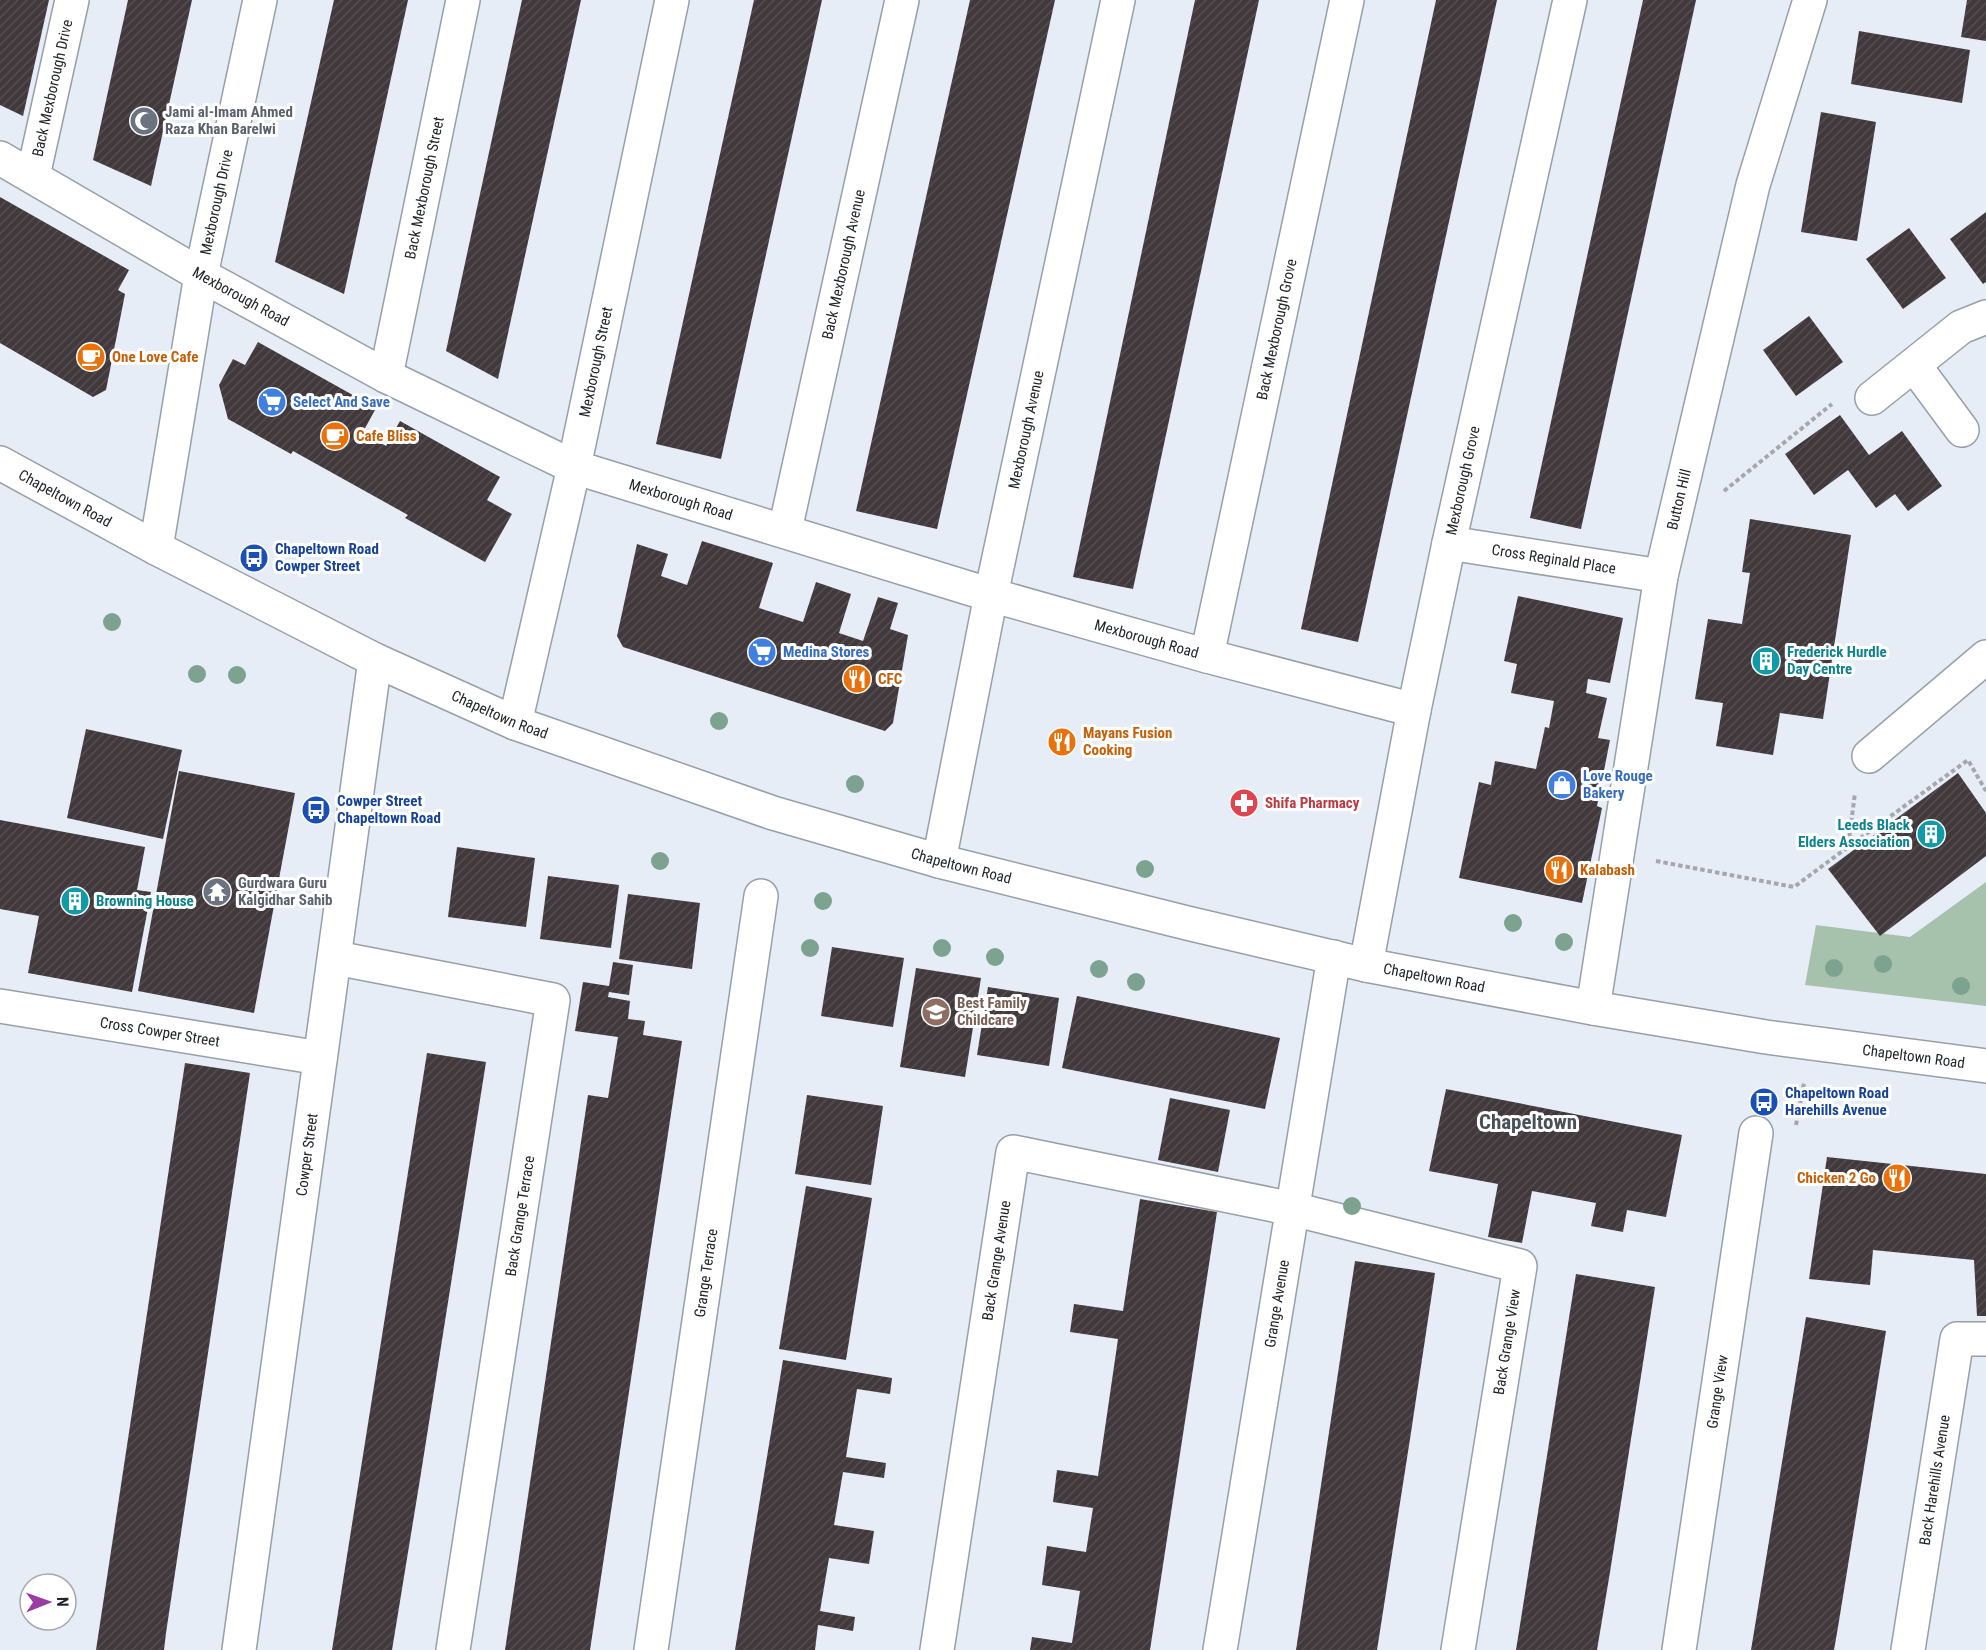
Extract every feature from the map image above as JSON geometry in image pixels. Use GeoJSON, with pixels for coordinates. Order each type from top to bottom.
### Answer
{"type":"FeatureCollection","features":[{"type":"Feature","properties":{"kind":"street","name":"Back Mexborough Drive"},"geometry":{"type":"LineString","coordinates":[[33,176],[72,0]]}},
{"type":"Feature","properties":{"kind":"street","name":"Mexborough Drive"},"geometry":{"type":"LineString","coordinates":[[156,548],[201,275],[260,0]]}},
{"type":"Feature","properties":{"kind":"street","name":"Back Mexborough Street"},"geometry":{"type":"LineString","coordinates":[[386,376],[463,0]]}},
{"type":"Feature","properties":{"kind":"street","name":"Mexborough Street"},"geometry":{"type":"LineString","coordinates":[[515,723],[574,467],[672,0]]}},
{"type":"Feature","properties":{"kind":"street","name":"Back Mexborough Avenue"},"geometry":{"type":"LineString","coordinates":[[785,530],[902,0]]}},
{"type":"Feature","properties":{"kind":"street","name":"Mexborough Avenue"},"geometry":{"type":"LineString","coordinates":[[939,861],[991,595],[1118,0]]}},
{"type":"Feature","properties":{"kind":"street","name":"Back Mexborough Grove"},"geometry":{"type":"LineString","coordinates":[[1207,656],[1347,0]]}},
{"type":"Feature","properties":{"kind":"street","name":"Mexborough Grove"},"geometry":{"type":"LineString","coordinates":[[1366,965],[1414,710],[1449,543],[1570,0]]}},
{"type":"Feature","properties":{"kind":"street","name":"Button Hill"},"geometry":{"type":"LineString","coordinates":[[1593,1008],[1660,576],[1753,185],[1810,0]]}},
{"type":"Feature","properties":{"kind":"street","name":"Mexborough Road"},"geometry":{"type":"LineString","coordinates":[[0,158],[201,275],[386,376],[574,467],[991,595],[1207,656],[1414,710]]}},
{"type":"Feature","properties":{"kind":"street"},"geometry":{"type":"LineString","coordinates":[[1872,398],[1961,327],[1986,317]]}},
{"type":"Feature","properties":{"kind":"street"},"geometry":{"type":"LineString","coordinates":[[1914,365],[1962,430]]}},
{"type":"Feature","properties":{"kind":"street","name":"Chapeltown Road"},"geometry":{"type":"LineString","coordinates":[[0,462],[156,548],[375,660],[515,723],[772,813],[939,861],[1366,965],[1593,1008],[1812,1043],[1986,1066]]}},
{"type":"Feature","properties":{"kind":"street","name":"Cross Reginald Place"},"geometry":{"type":"LineString","coordinates":[[1449,543],[1660,576]]}},
{"type":"Feature","properties":{"kind":"street"},"geometry":{"type":"LineString","coordinates":[[1869,756],[1986,657]]}},
{"type":"Feature","properties":{"kind":"street","name":"Cowper Street"},"geometry":{"type":"LineString","coordinates":[[239,1650],[320,1058],[336,958],[375,660]]}},
{"type":"Feature","properties":{"kind":"street","name":"Grange Terrace"},"geometry":{"type":"LineString","coordinates":[[651,1650],[761,896]]}},
{"type":"Feature","properties":{"kind":"street","name":"Grange Avenue"},"geometry":{"type":"LineString","coordinates":[[1220,1650],[1334,957]]}},
{"type":"Feature","properties":{"kind":"street","name":"Back Grange Terrace"},"geometry":{"type":"LineString","coordinates":[[336,958],[553,1000],[453,1650]]}},
{"type":"Feature","properties":{"kind":"street","name":"Cross Cowper Street"},"geometry":{"type":"LineString","coordinates":[[0,1006],[320,1058]]}},
{"type":"Feature","properties":{"kind":"street","name":"Grange View"},"geometry":{"type":"LineString","coordinates":[[1679,1650],[1756,1133]]}},
{"type":"Feature","properties":{"kind":"street","name":"Back Grange Avenue"},"geometry":{"type":"LineString","coordinates":[[937,1650],[1013,1152],[1293,1209]]}},
{"type":"Feature","properties":{"kind":"street","name":"Back Grange View"},"geometry":{"type":"LineString","coordinates":[[1293,1209],[1520,1266],[1458,1650]]}},
{"type":"Feature","properties":{"kind":"street","name":"Back Harehills Avenue"},"geometry":{"type":"LineString","coordinates":[[1908,1650],[1957,1339],[1986,1339]]}},
{"type":"Feature","properties":{"kind":"path"},"geometry":{"type":"LineString","coordinates":[[1678,503],[1701,509],[1857,384],[1872,398]]}},
{"type":"Feature","properties":{"kind":"path"},"geometry":{"type":"LineString","coordinates":[[1848,847],[1857,771],[1869,756]]}},
{"type":"Feature","properties":{"kind":"path"},"geometry":{"type":"LineString","coordinates":[[1617,854],[1794,887],[1968,760],[1986,791]]}},
{"type":"Feature","properties":{"kind":"path"},"geometry":{"type":"LineString","coordinates":[[1756,1133],[1793,1142],[1812,1043]]}},
{"type":"Feature","properties":{"kind":"green space"},"geometry":{"type":"Polygon","coordinates":[[[1986,882],[1986,1006],[1805,985],[1816,925],[1910,937],[1986,882]]]}},
{"type":"Feature","properties":{"kind":"building"},"geometry":{"type":"Polygon","coordinates":[[[0,0],[49,0],[23,116],[0,105],[0,0]]]}},
{"type":"Feature","properties":{"kind":"building"},"geometry":{"type":"Polygon","coordinates":[[[128,0],[192,0],[151,186],[93,160],[128,0]]]}},
{"type":"Feature","properties":{"kind":"building"},"geometry":{"type":"Polygon","coordinates":[[[334,0],[408,0],[344,294],[275,262],[334,0]]]}},
{"type":"Feature","properties":{"kind":"building"},"geometry":{"type":"Polygon","coordinates":[[[522,0],[581,0],[498,379],[446,351],[522,0]]]}},
{"type":"Feature","properties":{"kind":"building"},"geometry":{"type":"Polygon","coordinates":[[[754,0],[822,0],[721,459],[656,444],[754,0]]]}},
{"type":"Feature","properties":{"kind":"building"},"geometry":{"type":"Polygon","coordinates":[[[970,0],[1055,0],[937,529],[856,511],[970,0]]]}},
{"type":"Feature","properties":{"kind":"building"},"geometry":{"type":"Polygon","coordinates":[[[1195,0],[1259,0],[1133,589],[1073,577],[1195,0]]]}},
{"type":"Feature","properties":{"kind":"building"},"geometry":{"type":"Polygon","coordinates":[[[1436,0],[1497,0],[1358,642],[1301,629],[1436,0]]]}},
{"type":"Feature","properties":{"kind":"building"},"geometry":{"type":"Polygon","coordinates":[[[1643,0],[1696,0],[1581,529],[1530,518],[1643,0]]]}},
{"type":"Feature","properties":{"kind":"building"},"geometry":{"type":"Polygon","coordinates":[[[1967,0],[1986,0],[1986,41],[1961,37],[1967,0]]]}},
{"type":"Feature","properties":{"kind":"building"},"geometry":{"type":"Polygon","coordinates":[[[1859,31],[1970,50],[1962,103],[1851,84],[1859,31]]]}},
{"type":"Feature","properties":{"kind":"building"},"geometry":{"type":"Polygon","coordinates":[[[1821,112],[1876,122],[1857,241],[1801,232],[1821,112]]]}},
{"type":"Feature","properties":{"kind":"building"},"geometry":{"type":"Polygon","coordinates":[[[0,197],[129,270],[118,290],[125,294],[106,390],[93,397],[0,343],[0,197]]]}},
{"type":"Feature","properties":{"kind":"building"},"geometry":{"type":"Polygon","coordinates":[[[1986,212],[1986,282],[1983,284],[1950,239],[1986,212]]]}},
{"type":"Feature","properties":{"kind":"building"},"geometry":{"type":"Polygon","coordinates":[[[1909,228],[1946,278],[1903,309],[1866,259],[1909,228]]]}},
{"type":"Feature","properties":{"kind":"building"},"geometry":{"type":"Polygon","coordinates":[[[1809,316],[1843,362],[1796,396],[1763,350],[1809,316]]]}},
{"type":"Feature","properties":{"kind":"building"},"geometry":{"type":"Polygon","coordinates":[[[258,342],[376,408],[363,432],[386,446],[400,421],[500,477],[487,500],[512,514],[485,562],[405,518],[408,515],[293,451],[291,454],[228,419],[219,385],[233,359],[245,365],[258,342]]]}},
{"type":"Feature","properties":{"kind":"building"},"geometry":{"type":"Polygon","coordinates":[[[1840,415],[1869,455],[1902,431],[1942,486],[1908,511],[1895,494],[1876,508],[1848,470],[1814,495],[1785,454],[1840,415]]]}},
{"type":"Feature","properties":{"kind":"building","name":"Frederick Hurdle Day Centre"},"geometry":{"type":"Polygon","coordinates":[[[1750,519],[1851,535],[1823,719],[1780,713],[1773,755],[1716,746],[1723,703],[1695,699],[1708,619],[1742,624],[1750,573],[1742,572],[1750,519]]]}},
{"type":"Feature","properties":{"kind":"building"},"geometry":{"type":"Polygon","coordinates":[[[702,541],[773,563],[759,608],[803,622],[816,582],[851,594],[839,633],[863,641],[878,597],[898,603],[890,629],[908,635],[893,723],[885,731],[623,647],[617,636],[637,544],[668,554],[661,576],[687,585],[702,541]]]}},
{"type":"Feature","properties":{"kind":"building"},"geometry":{"type":"Polygon","coordinates":[[[1518,596],[1623,618],[1610,683],[1588,679],[1586,693],[1607,698],[1598,738],[1610,740],[1597,806],[1602,808],[1582,903],[1459,878],[1479,782],[1491,785],[1495,761],[1536,769],[1545,727],[1549,728],[1554,701],[1511,693],[1517,664],[1504,661],[1518,596]]]}},
{"type":"Feature","properties":{"kind":"building"},"geometry":{"type":"Polygon","coordinates":[[[86,729],[182,750],[163,839],[67,818],[86,729]]]}},
{"type":"Feature","properties":{"kind":"building","name":"Gurdwara Guru Kalgidhar Sahib"},"geometry":{"type":"Polygon","coordinates":[[[179,771],[295,793],[254,1013],[138,991],[179,771]]]}},
{"type":"Feature","properties":{"kind":"building","name":"Leeds Black Elders Association"},"geometry":{"type":"Polygon","coordinates":[[[1958,773],[1986,813],[1986,856],[1880,936],[1828,869],[1958,773]]]}},
{"type":"Feature","properties":{"kind":"building","name":"Browning House"},"geometry":{"type":"Polygon","coordinates":[[[0,820],[145,847],[137,890],[151,892],[132,992],[28,973],[39,916],[0,909],[0,820]]]}},
{"type":"Feature","properties":{"kind":"building"},"geometry":{"type":"Polygon","coordinates":[[[457,847],[535,858],[526,927],[448,917],[457,847]]]}},
{"type":"Feature","properties":{"kind":"building"},"geometry":{"type":"Polygon","coordinates":[[[548,876],[619,885],[611,948],[540,939],[548,876]]]}},
{"type":"Feature","properties":{"kind":"building"},"geometry":{"type":"Polygon","coordinates":[[[628,894],[700,903],[692,969],[619,959],[628,894]]]}},
{"type":"Feature","properties":{"kind":"building"},"geometry":{"type":"Polygon","coordinates":[[[832,947],[904,958],[893,1027],[821,1016],[832,947]]]}},
{"type":"Feature","properties":{"kind":"building"},"geometry":{"type":"Polygon","coordinates":[[[613,962],[633,965],[629,995],[609,992],[608,997],[630,1001],[628,1019],[645,1021],[643,1035],[682,1041],[590,1650],[505,1650],[588,1095],[608,1098],[618,1037],[575,1031],[583,982],[609,986],[613,962]]]}},
{"type":"Feature","properties":{"kind":"building"},"geometry":{"type":"Polygon","coordinates":[[[916,968],[981,978],[965,1077],[900,1067],[916,968]]]}},
{"type":"Feature","properties":{"kind":"building"},"geometry":{"type":"Polygon","coordinates":[[[988,987],[1059,998],[1049,1066],[977,1055],[988,987]]]}},
{"type":"Feature","properties":{"kind":"building"},"geometry":{"type":"Polygon","coordinates":[[[1077,996],[1280,1038],[1265,1109],[1062,1068],[1077,996]]]}},
{"type":"Feature","properties":{"kind":"building"},"geometry":{"type":"Polygon","coordinates":[[[427,1053],[486,1062],[421,1473],[392,1650],[332,1650],[427,1053]]]}},
{"type":"Feature","properties":{"kind":"building"},"geometry":{"type":"Polygon","coordinates":[[[185,1063],[250,1073],[164,1650],[96,1650],[185,1063]]]}},
{"type":"Feature","properties":{"kind":"building"},"geometry":{"type":"Polygon","coordinates":[[[1446,1089],[1682,1135],[1666,1217],[1627,1210],[1623,1232],[1591,1226],[1596,1203],[1532,1191],[1522,1243],[1488,1237],[1498,1184],[1429,1171],[1446,1089]]]}},
{"type":"Feature","properties":{"kind":"building"},"geometry":{"type":"Polygon","coordinates":[[[807,1095],[883,1106],[871,1185],[795,1174],[807,1095]]]}},
{"type":"Feature","properties":{"kind":"building"},"geometry":{"type":"Polygon","coordinates":[[[1170,1098],[1230,1110],[1218,1172],[1158,1160],[1170,1098]]]}},
{"type":"Feature","properties":{"kind":"building"},"geometry":{"type":"Polygon","coordinates":[[[1827,1157],[1986,1174],[1986,1316],[1977,1316],[1974,1260],[1873,1250],[1870,1285],[1809,1279],[1827,1157]]]}},
{"type":"Feature","properties":{"kind":"building"},"geometry":{"type":"Polygon","coordinates":[[[806,1186],[872,1198],[846,1360],[779,1349],[806,1186]]]}},
{"type":"Feature","properties":{"kind":"building"},"geometry":{"type":"Polygon","coordinates":[[[1140,1199],[1217,1212],[1150,1650],[1030,1650],[1032,1637],[1072,1643],[1080,1591],[1042,1585],[1047,1546],[1086,1552],[1093,1508],[1053,1502],[1057,1470],[1098,1476],[1118,1339],[1070,1332],[1074,1304],[1123,1311],[1140,1199]]]}},
{"type":"Feature","properties":{"kind":"building"},"geometry":{"type":"Polygon","coordinates":[[[1355,1261],[1435,1273],[1410,1439],[1377,1650],[1296,1650],[1355,1261]]]}},
{"type":"Feature","properties":{"kind":"building"},"geometry":{"type":"Polygon","coordinates":[[[1576,1274],[1655,1287],[1610,1572],[1597,1650],[1516,1650],[1576,1274]]]}},
{"type":"Feature","properties":{"kind":"building"},"geometry":{"type":"Polygon","coordinates":[[[1806,1317],[1886,1331],[1838,1627],[1834,1650],[1751,1650],[1806,1317]]]}},
{"type":"Feature","properties":{"kind":"building"},"geometry":{"type":"Polygon","coordinates":[[[783,1360],[892,1378],[890,1394],[857,1389],[846,1457],[886,1463],[884,1478],[843,1472],[834,1525],[874,1531],[869,1564],[829,1558],[820,1611],[855,1617],[853,1631],[818,1625],[815,1650],[735,1650],[783,1360]]]}},
{"type":"Feature","properties":{"kind":"place","name":"Jami al-Imam Ahmed Raza Khan Barelwi"},"geometry":{"type":"Point","coordinates":[144,121]}},
{"type":"Feature","properties":{"kind":"place","name":"One Love Cafe"},"geometry":{"type":"Point","coordinates":[91,357]}},
{"type":"Feature","properties":{"kind":"place","name":"Select And Save"},"geometry":{"type":"Point","coordinates":[272,402]}},
{"type":"Feature","properties":{"kind":"place","name":"Cafe Bliss"},"geometry":{"type":"Point","coordinates":[335,436]}},
{"type":"Feature","properties":{"kind":"place","name":"Chapeltown Road Cowper Street"},"geometry":{"type":"Point","coordinates":[254,558]}},
{"type":"Feature","properties":{"kind":"place","name":"Medina Stores"},"geometry":{"type":"Point","coordinates":[762,652]}},
{"type":"Feature","properties":{"kind":"place","name":"Frederick Hurdle Day Centre"},"geometry":{"type":"Point","coordinates":[1766,661]}},
{"type":"Feature","properties":{"kind":"place","name":"CFC"},"geometry":{"type":"Point","coordinates":[857,679]}},
{"type":"Feature","properties":{"kind":"place","name":"Mayans Fusion Cooking"},"geometry":{"type":"Point","coordinates":[1062,742]}},
{"type":"Feature","properties":{"kind":"place","name":"Love Rouge Bakery"},"geometry":{"type":"Point","coordinates":[1562,785]}},
{"type":"Feature","properties":{"kind":"place","name":"Shifa Pharmacy"},"geometry":{"type":"Point","coordinates":[1244,803]}},
{"type":"Feature","properties":{"kind":"place","name":"Cowper Street Chapeltown Road"},"geometry":{"type":"Point","coordinates":[316,810]}},
{"type":"Feature","properties":{"kind":"place","name":"Leeds Black Elders Association"},"geometry":{"type":"Point","coordinates":[1931,834]}},
{"type":"Feature","properties":{"kind":"place","name":"Kalabash"},"geometry":{"type":"Point","coordinates":[1559,870]}},
{"type":"Feature","properties":{"kind":"place","name":"Gurdwara Guru Kalgidhar Sahib"},"geometry":{"type":"Point","coordinates":[217,892]}},
{"type":"Feature","properties":{"kind":"place","name":"Browning House"},"geometry":{"type":"Point","coordinates":[75,901]}},
{"type":"Feature","properties":{"kind":"place","name":"Best Family Childcare"},"geometry":{"type":"Point","coordinates":[936,1012]}},
{"type":"Feature","properties":{"kind":"place","name":"Chapeltown Road Harehills Avenue"},"geometry":{"type":"Point","coordinates":[1764,1102]}},
{"type":"Feature","properties":{"kind":"place","name":"Chicken 2 Go"},"geometry":{"type":"Point","coordinates":[1897,1178]}},
{"type":"Feature","properties":{"kind":"district","name":"Chapeltown"},"geometry":{"type":"Point","coordinates":[1528,1122]}}]}
